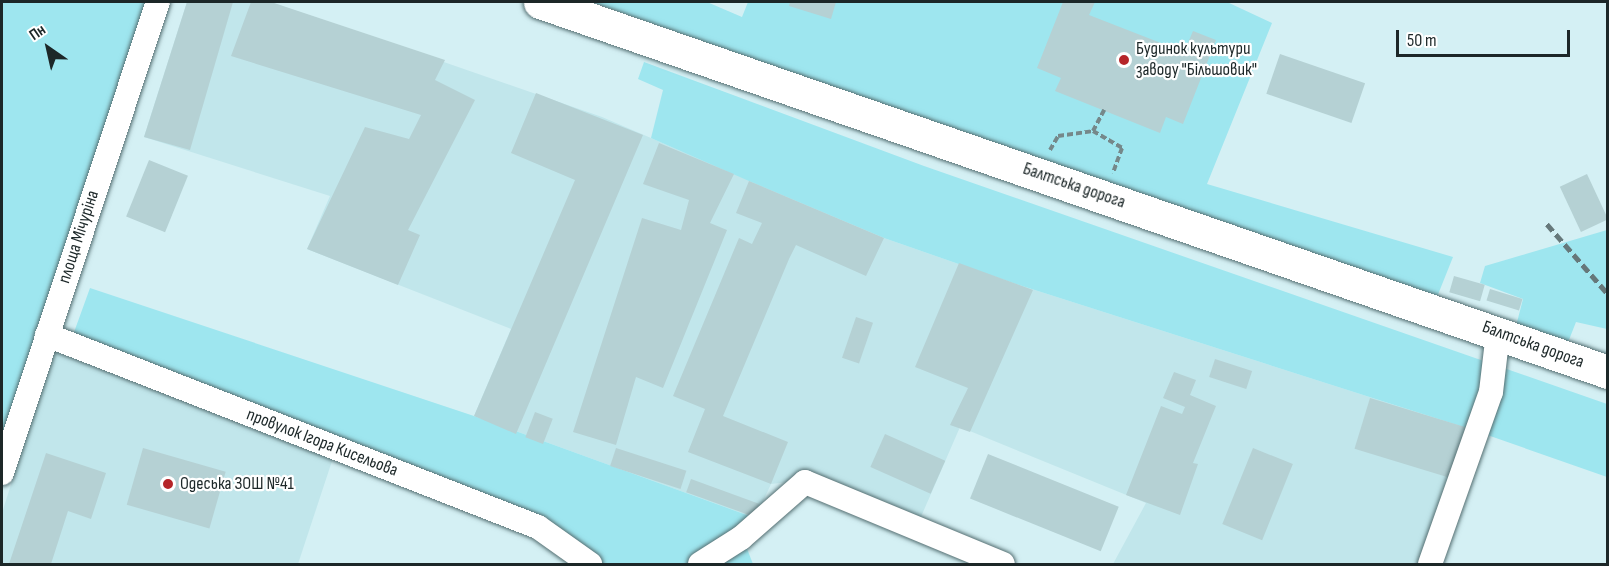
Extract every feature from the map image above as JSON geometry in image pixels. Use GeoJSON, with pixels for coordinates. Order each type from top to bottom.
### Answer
{"type":"FeatureCollection","features":[{"type":"Feature","properties":{"kind":"main road","name":"Балтська дорога"},"geometry":{"type":"LineString","coordinates":[[540,2],[1608,372]]}},
{"type":"Feature","properties":{"kind":"street","name":"площа Мічуріна"},"geometry":{"type":"LineString","coordinates":[[2,473],[158,2]]}},
{"type":"Feature","properties":{"kind":"street"},"geometry":{"type":"LineString","coordinates":[[1430,564],[1491,392],[1498,332]]}},
{"type":"Feature","properties":{"kind":"street","name":"провулок Ігора Кисельова"},"geometry":{"type":"LineString","coordinates":[[47,334],[538,527],[590,564]]}},
{"type":"Feature","properties":{"kind":"street"},"geometry":{"type":"LineString","coordinates":[[700,564],[741,538],[805,482],[1003,564]]}},
{"type":"Feature","properties":{"kind":"path"},"geometry":{"type":"LineString","coordinates":[[1094,131],[1104,111]]}},
{"type":"Feature","properties":{"kind":"path"},"geometry":{"type":"LineString","coordinates":[[1037,173],[1058,136],[1094,131],[1122,148],[1105,197]]}},
{"type":"Feature","properties":{"kind":"shaded area"},"geometry":{"type":"Polygon","coordinates":[[[2,2],[158,2],[2,454],[2,2]]]}},
{"type":"Feature","properties":{"kind":"shaded area"},"geometry":{"type":"Polygon","coordinates":[[[187,2],[271,2],[602,117],[884,238],[1016,284],[1473,430],[1424,564],[1113,564],[1146,503],[960,427],[917,526],[806,480],[771,484],[755,518],[474,416],[511,329],[307,249],[330,196],[144,137],[187,2]]]}},
{"type":"Feature","properties":{"kind":"shaded area"},"geometry":{"type":"Polygon","coordinates":[[[592,2],[707,2],[742,17],[748,2],[1227,2],[1272,23],[1207,184],[1453,257],[1435,302],[592,2]]]}},
{"type":"Feature","properties":{"kind":"shaded area"},"geometry":{"type":"Polygon","coordinates":[[[644,62],[924,166],[1607,404],[1607,477],[1473,430],[1016,284],[884,238],[749,181],[651,138],[663,90],[638,79],[644,62]]]}},
{"type":"Feature","properties":{"kind":"shaded area"},"geometry":{"type":"Polygon","coordinates":[[[1607,230],[1607,329],[1576,322],[1565,350],[1514,334],[1523,299],[1480,283],[1485,266],[1607,230]]]}},
{"type":"Feature","properties":{"kind":"shaded area"},"geometry":{"type":"Polygon","coordinates":[[[90,288],[474,416],[755,518],[686,564],[604,564],[545,522],[73,335],[90,288]]]}},
{"type":"Feature","properties":{"kind":"shaded area","name":"Одеська ЗОШ №41"},"geometry":{"type":"Polygon","coordinates":[[[53,351],[334,455],[298,564],[2,564],[2,513],[53,351]]]}},
{"type":"Feature","properties":{"kind":"shaded area"},"geometry":{"type":"Polygon","coordinates":[[[744,541],[753,564],[707,564],[744,541]]]}},
{"type":"Feature","properties":{"kind":"building"},"geometry":{"type":"Polygon","coordinates":[[[187,2],[233,2],[190,150],[144,137],[187,2]]]}},
{"type":"Feature","properties":{"kind":"building"},"geometry":{"type":"Polygon","coordinates":[[[251,2],[271,2],[445,60],[435,80],[475,100],[408,230],[420,235],[398,285],[307,249],[365,127],[409,139],[421,115],[231,56],[251,2]]]}},
{"type":"Feature","properties":{"kind":"building"},"geometry":{"type":"Polygon","coordinates":[[[790,2],[836,2],[831,19],[789,6],[790,2]]]}},
{"type":"Feature","properties":{"kind":"building","name":"Будинок культури заводу \"Більшовик\""},"geometry":{"type":"Polygon","coordinates":[[[1063,2],[1095,2],[1089,15],[1184,52],[1193,31],[1216,40],[1183,124],[1166,117],[1160,133],[1055,91],[1061,78],[1037,68],[1063,2]]]}},
{"type":"Feature","properties":{"kind":"building"},"geometry":{"type":"Polygon","coordinates":[[[1280,54],[1365,83],[1351,123],[1266,94],[1280,54]]]}},
{"type":"Feature","properties":{"kind":"building"},"geometry":{"type":"Polygon","coordinates":[[[536,93],[643,135],[516,434],[474,416],[575,180],[511,153],[536,93]]]}},
{"type":"Feature","properties":{"kind":"building"},"geometry":{"type":"Polygon","coordinates":[[[659,143],[734,174],[710,223],[727,230],[663,388],[636,377],[616,445],[573,432],[642,218],[681,230],[689,200],[643,184],[659,143]]]}},
{"type":"Feature","properties":{"kind":"building"},"geometry":{"type":"Polygon","coordinates":[[[149,160],[188,176],[165,232],[126,217],[149,160]]]}},
{"type":"Feature","properties":{"kind":"building"},"geometry":{"type":"Polygon","coordinates":[[[1587,174],[1608,219],[1581,232],[1560,187],[1587,174]]]}},
{"type":"Feature","properties":{"kind":"building"},"geometry":{"type":"Polygon","coordinates":[[[749,181],[884,238],[866,276],[796,245],[789,259],[723,416],[788,442],[771,484],[688,452],[705,409],[673,396],[739,238],[752,244],[762,223],[736,213],[749,181]]]}},
{"type":"Feature","properties":{"kind":"building"},"geometry":{"type":"Polygon","coordinates":[[[959,263],[1033,290],[970,432],[950,425],[968,388],[915,367],[959,263]]]}},
{"type":"Feature","properties":{"kind":"building"},"geometry":{"type":"Polygon","coordinates":[[[1454,276],[1485,285],[1480,301],[1449,292],[1454,276]]]}},
{"type":"Feature","properties":{"kind":"building"},"geometry":{"type":"Polygon","coordinates":[[[1490,289],[1523,299],[1519,310],[1486,300],[1490,289]]]}},
{"type":"Feature","properties":{"kind":"building"},"geometry":{"type":"Polygon","coordinates":[[[856,317],[873,323],[859,364],[842,358],[856,317]]]}},
{"type":"Feature","properties":{"kind":"building"},"geometry":{"type":"Polygon","coordinates":[[[1215,359],[1252,371],[1246,389],[1209,377],[1215,359]]]}},
{"type":"Feature","properties":{"kind":"building"},"geometry":{"type":"Polygon","coordinates":[[[1174,372],[1196,380],[1190,395],[1216,406],[1193,463],[1198,464],[1180,515],[1126,495],[1161,406],[1182,414],[1185,407],[1163,398],[1174,372]]]}},
{"type":"Feature","properties":{"kind":"building"},"geometry":{"type":"Polygon","coordinates":[[[1370,398],[1473,430],[1458,480],[1355,449],[1370,398]]]}},
{"type":"Feature","properties":{"kind":"building"},"geometry":{"type":"Polygon","coordinates":[[[535,412],[553,419],[543,444],[525,437],[535,412]]]}},
{"type":"Feature","properties":{"kind":"building"},"geometry":{"type":"Polygon","coordinates":[[[885,434],[945,461],[931,494],[870,467],[885,434]]]}},
{"type":"Feature","properties":{"kind":"building"},"geometry":{"type":"Polygon","coordinates":[[[143,448],[226,472],[209,528],[127,505],[143,448]]]}},
{"type":"Feature","properties":{"kind":"building"},"geometry":{"type":"Polygon","coordinates":[[[616,448],[686,471],[681,489],[610,466],[616,448]]]}},
{"type":"Feature","properties":{"kind":"building"},"geometry":{"type":"Polygon","coordinates":[[[1253,448],[1293,464],[1262,540],[1222,524],[1253,448]]]}},
{"type":"Feature","properties":{"kind":"building"},"geometry":{"type":"Polygon","coordinates":[[[46,453],[106,473],[91,519],[68,511],[51,564],[9,564],[46,453]]]}},
{"type":"Feature","properties":{"kind":"building"},"geometry":{"type":"Polygon","coordinates":[[[988,454],[1119,507],[1101,551],[970,499],[988,454]]]}},
{"type":"Feature","properties":{"kind":"building"},"geometry":{"type":"Polygon","coordinates":[[[691,479],[760,504],[755,517],[686,492],[691,479]]]}},
{"type":"Feature","properties":{"kind":"railway"},"geometry":{"type":"LineString","coordinates":[[1547,224],[1608,294]]}},
{"type":"Feature","properties":{"kind":"place","name":"Будинок культури заводу \"Більшовик\""},"geometry":{"type":"Point","coordinates":[1124,60]}},
{"type":"Feature","properties":{"kind":"place","name":"Одеська ЗОШ №41"},"geometry":{"type":"Point","coordinates":[168,484]}}]}
